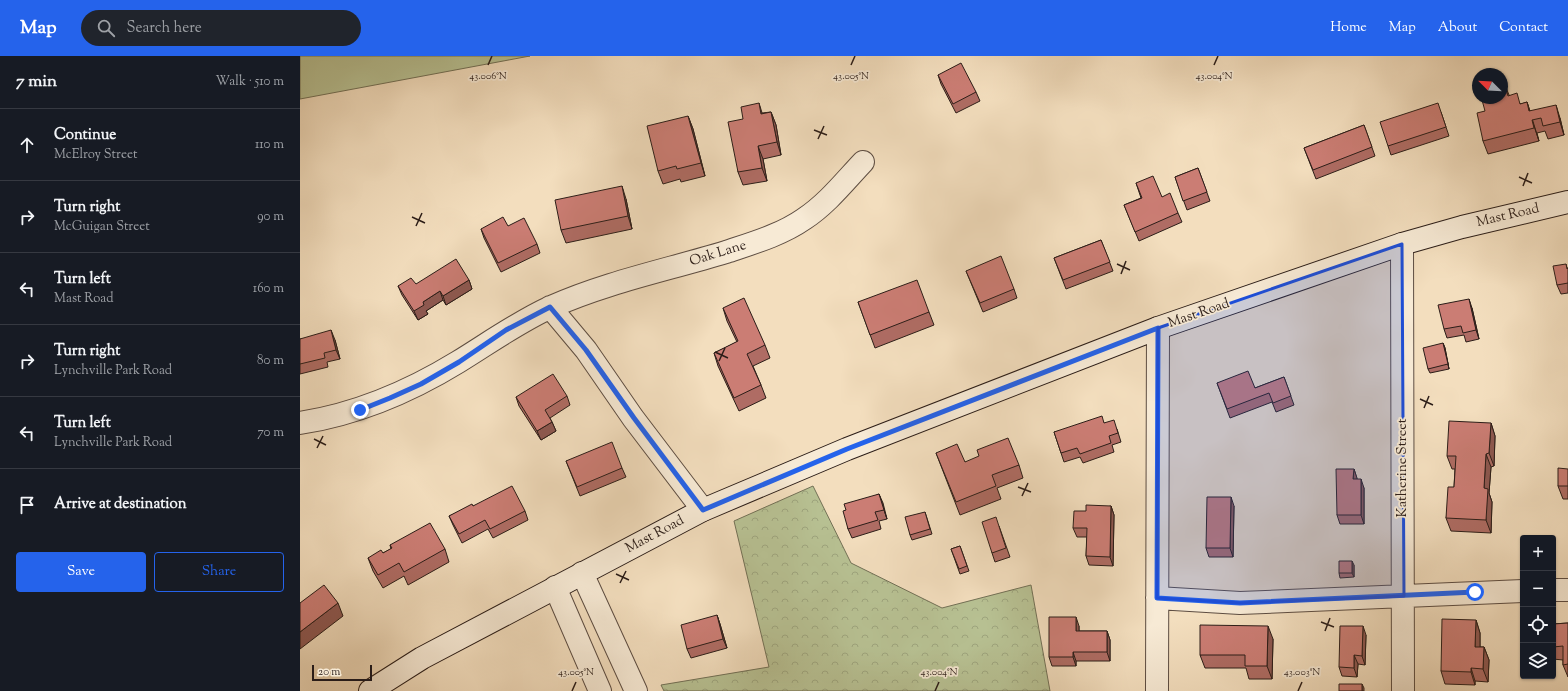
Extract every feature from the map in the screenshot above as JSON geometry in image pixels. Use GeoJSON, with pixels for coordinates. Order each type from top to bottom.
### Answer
{"type":"FeatureCollection","features":[{"type":"Feature","properties":{"kind":"street","name":"Oak Lane"},"geometry":{"type":"LineString","coordinates":[[300,423],[325,419],[360,410],[390,398],[434,376],[506,330],[550,307],[624,280],[691,262],[768,238],[787,230],[806,219],[863,162]]}},
{"type":"Feature","properties":{"kind":"street","name":"Mast Road"},"geometry":{"type":"LineString","coordinates":[[370,691],[422,658],[703,510],[847,449],[1158,328],[1402,244],[1485,221],[1568,202]]}},
{"type":"Feature","properties":{"kind":"street","name":"Katherine Street"},"geometry":{"type":"LineString","coordinates":[[1402,244],[1404,596],[1403,691]]}},
{"type":"Feature","properties":{"kind":"street"},"geometry":{"type":"LineString","coordinates":[[550,307],[586,350],[634,418],[703,510]]}},
{"type":"Feature","properties":{"kind":"street"},"geometry":{"type":"LineString","coordinates":[[1157,691],[1158,328]]}},
{"type":"Feature","properties":{"kind":"street"},"geometry":{"type":"LineString","coordinates":[[582,573],[636,691]]}},
{"type":"Feature","properties":{"kind":"street"},"geometry":{"type":"LineString","coordinates":[[555,587],[600,691]]}},
{"type":"Feature","properties":{"kind":"street"},"geometry":{"type":"LineString","coordinates":[[1556,590],[1568,590]]}},
{"type":"Feature","properties":{"kind":"street"},"geometry":{"type":"LineString","coordinates":[[1157,598],[1240,603],[1520,591]]}},
{"type":"Feature","properties":{"kind":"highlighted area"},"geometry":{"type":"Polygon","coordinates":[[[1402,244],[1404,596],[1240,603],[1157,598],[1158,328],[1402,244]]]}},
{"type":"Feature","properties":{"kind":"green space"},"geometry":{"type":"Polygon","coordinates":[[[300,56],[530,56],[300,99],[300,56]]]}},
{"type":"Feature","properties":{"kind":"green space"},"geometry":{"type":"Polygon","coordinates":[[[813,486],[851,563],[942,608],[1031,585],[1050,691],[664,691],[661,685],[769,667],[734,521],[813,486]]]}},
{"type":"Feature","properties":{"kind":"building"},"geometry":{"type":"Polygon","coordinates":[[[961,63],[976,92],[953,104],[938,75],[961,63]]]}},
{"type":"Feature","properties":{"kind":"building"},"geometry":{"type":"Polygon","coordinates":[[[1517,93],[1520,104],[1527,102],[1529,111],[1556,105],[1560,122],[1543,126],[1541,118],[1532,120],[1534,128],[1483,141],[1477,113],[1485,111],[1483,104],[1508,104],[1508,96],[1517,93]]]}},
{"type":"Feature","properties":{"kind":"building"},"geometry":{"type":"Polygon","coordinates":[[[759,103],[761,114],[771,112],[777,142],[758,146],[762,168],[738,172],[728,122],[743,119],[741,107],[759,103]]]}},
{"type":"Feature","properties":{"kind":"building"},"geometry":{"type":"Polygon","coordinates":[[[1438,103],[1446,127],[1388,146],[1380,122],[1438,103]]]}},
{"type":"Feature","properties":{"kind":"building"},"geometry":{"type":"Polygon","coordinates":[[[688,116],[701,163],[677,169],[676,166],[658,171],[647,126],[688,116]]]}},
{"type":"Feature","properties":{"kind":"building"},"geometry":{"type":"Polygon","coordinates":[[[1364,125],[1372,147],[1313,170],[1304,148],[1364,125]]]}},
{"type":"Feature","properties":{"kind":"building"},"geometry":{"type":"Polygon","coordinates":[[[1198,168],[1207,192],[1183,201],[1175,177],[1198,168]]]}},
{"type":"Feature","properties":{"kind":"building"},"geometry":{"type":"Polygon","coordinates":[[[1153,176],[1162,197],[1170,193],[1178,213],[1135,232],[1124,205],[1142,198],[1136,183],[1153,176]]]}},
{"type":"Feature","properties":{"kind":"building"},"geometry":{"type":"Polygon","coordinates":[[[622,186],[628,216],[561,230],[555,200],[622,186]]]}},
{"type":"Feature","properties":{"kind":"building"},"geometry":{"type":"Polygon","coordinates":[[[503,217],[508,226],[524,218],[537,244],[498,263],[481,229],[503,217]]]}},
{"type":"Feature","properties":{"kind":"building"},"geometry":{"type":"Polygon","coordinates":[[[1101,240],[1110,262],[1063,280],[1054,258],[1101,240]]]}},
{"type":"Feature","properties":{"kind":"building"},"geometry":{"type":"Polygon","coordinates":[[[1001,256],[1014,289],[980,303],[966,271],[1001,256]]]}},
{"type":"Feature","properties":{"kind":"building"},"geometry":{"type":"Polygon","coordinates":[[[456,259],[469,280],[443,296],[440,291],[423,302],[424,305],[414,311],[398,286],[411,278],[416,284],[456,259]]]}},
{"type":"Feature","properties":{"kind":"building"},"geometry":{"type":"Polygon","coordinates":[[[1566,264],[1567,269],[1568,268],[1568,283],[1557,285],[1553,266],[1566,264]]]}},
{"type":"Feature","properties":{"kind":"building"},"geometry":{"type":"Polygon","coordinates":[[[917,280],[929,312],[870,335],[858,302],[917,280]]]}},
{"type":"Feature","properties":{"kind":"building"},"geometry":{"type":"Polygon","coordinates":[[[744,298],[765,345],[747,354],[761,385],[734,398],[714,353],[738,341],[723,308],[744,298]]]}},
{"type":"Feature","properties":{"kind":"building"},"geometry":{"type":"Polygon","coordinates":[[[1469,299],[1476,330],[1463,333],[1461,326],[1444,329],[1438,305],[1469,299]]]}},
{"type":"Feature","properties":{"kind":"building"},"geometry":{"type":"Polygon","coordinates":[[[331,330],[336,350],[324,353],[325,358],[300,364],[300,339],[331,330]]]}},
{"type":"Feature","properties":{"kind":"building"},"geometry":{"type":"Polygon","coordinates":[[[1443,343],[1448,364],[1428,369],[1423,348],[1443,343]]]}},
{"type":"Feature","properties":{"kind":"building"},"geometry":{"type":"Polygon","coordinates":[[[1248,371],[1255,388],[1284,377],[1291,396],[1273,403],[1269,393],[1227,409],[1217,383],[1248,371]]]}},
{"type":"Feature","properties":{"kind":"building"},"geometry":{"type":"Polygon","coordinates":[[[553,374],[567,396],[545,410],[552,422],[537,431],[516,397],[553,374]]]}},
{"type":"Feature","properties":{"kind":"building"},"geometry":{"type":"Polygon","coordinates":[[[1102,416],[1104,423],[1114,420],[1118,433],[1109,436],[1111,443],[1080,454],[1077,448],[1061,453],[1054,432],[1102,416]]]}},
{"type":"Feature","properties":{"kind":"building"},"geometry":{"type":"Polygon","coordinates":[[[1449,421],[1491,423],[1489,453],[1486,454],[1484,488],[1488,489],[1486,520],[1446,518],[1448,487],[1454,487],[1456,456],[1447,456],[1449,421]]]}},
{"type":"Feature","properties":{"kind":"building"},"geometry":{"type":"Polygon","coordinates":[[[1008,438],[1019,465],[992,475],[996,486],[956,502],[936,453],[957,444],[965,462],[979,456],[977,450],[1008,438]]]}},
{"type":"Feature","properties":{"kind":"building"},"geometry":{"type":"Polygon","coordinates":[[[612,442],[622,468],[577,487],[566,461],[612,442]]]}},
{"type":"Feature","properties":{"kind":"building"},"geometry":{"type":"Polygon","coordinates":[[[1558,468],[1568,469],[1568,486],[1558,486],[1558,468]]]}},
{"type":"Feature","properties":{"kind":"building"},"geometry":{"type":"Polygon","coordinates":[[[1336,469],[1354,469],[1353,479],[1361,479],[1361,515],[1337,515],[1336,469]]]}},
{"type":"Feature","properties":{"kind":"building"},"geometry":{"type":"Polygon","coordinates":[[[512,486],[525,511],[490,529],[485,520],[459,534],[449,516],[472,504],[473,506],[512,486]]]}},
{"type":"Feature","properties":{"kind":"building"},"geometry":{"type":"Polygon","coordinates":[[[879,494],[884,510],[875,512],[878,520],[848,529],[843,511],[846,510],[844,504],[879,494]]]}},
{"type":"Feature","properties":{"kind":"building"},"geometry":{"type":"Polygon","coordinates":[[[1207,497],[1231,497],[1230,548],[1206,548],[1207,497]]]}},
{"type":"Feature","properties":{"kind":"building"},"geometry":{"type":"Polygon","coordinates":[[[1086,505],[1111,506],[1110,557],[1086,556],[1087,528],[1073,528],[1074,511],[1086,511],[1086,505]]]}},
{"type":"Feature","properties":{"kind":"building"},"geometry":{"type":"Polygon","coordinates":[[[925,512],[930,529],[910,535],[905,517],[925,512]]]}},
{"type":"Feature","properties":{"kind":"building"},"geometry":{"type":"Polygon","coordinates":[[[996,517],[1006,548],[992,553],[982,522],[996,517]]]}},
{"type":"Feature","properties":{"kind":"building"},"geometry":{"type":"Polygon","coordinates":[[[430,523],[445,549],[404,572],[399,563],[378,575],[368,558],[381,550],[383,553],[392,548],[390,545],[430,523]]]}},
{"type":"Feature","properties":{"kind":"building"},"geometry":{"type":"Polygon","coordinates":[[[960,546],[967,566],[959,569],[951,549],[960,546]]]}},
{"type":"Feature","properties":{"kind":"building"},"geometry":{"type":"Polygon","coordinates":[[[1339,561],[1352,561],[1352,573],[1339,573],[1339,561]]]}},
{"type":"Feature","properties":{"kind":"building"},"geometry":{"type":"Polygon","coordinates":[[[324,585],[338,603],[300,632],[300,603],[324,585]]]}},
{"type":"Feature","properties":{"kind":"building"},"geometry":{"type":"Polygon","coordinates":[[[717,615],[723,639],[687,649],[681,625],[717,615]]]}},
{"type":"Feature","properties":{"kind":"building"},"geometry":{"type":"Polygon","coordinates":[[[1049,617],[1076,617],[1076,631],[1107,631],[1107,652],[1073,652],[1073,657],[1049,657],[1049,617]]]}},
{"type":"Feature","properties":{"kind":"building"},"geometry":{"type":"Polygon","coordinates":[[[1442,619],[1476,620],[1475,647],[1484,647],[1483,669],[1471,668],[1471,672],[1441,671],[1442,619]]]}},
{"type":"Feature","properties":{"kind":"building"},"geometry":{"type":"Polygon","coordinates":[[[1568,623],[1568,664],[1563,665],[1563,646],[1556,647],[1556,624],[1568,623]]]}},
{"type":"Feature","properties":{"kind":"building"},"geometry":{"type":"Polygon","coordinates":[[[1200,625],[1268,626],[1267,666],[1245,666],[1245,655],[1200,655],[1200,625]]]}},
{"type":"Feature","properties":{"kind":"building"},"geometry":{"type":"Polygon","coordinates":[[[1340,626],[1363,626],[1362,656],[1354,655],[1354,668],[1339,667],[1340,626]]]}},
{"type":"Feature","properties":{"kind":"building"},"geometry":{"type":"Polygon","coordinates":[[[1339,684],[1362,684],[1362,691],[1339,691],[1339,684]]]}},
{"type":"Feature","properties":{"kind":"route"},"geometry":{"type":"LineString","coordinates":[[360,410],[421,384],[459,362],[506,330],[550,307],[586,350],[634,418],[703,510],[847,449],[1158,328],[1157,598],[1240,603],[1475,592]]}}]}
